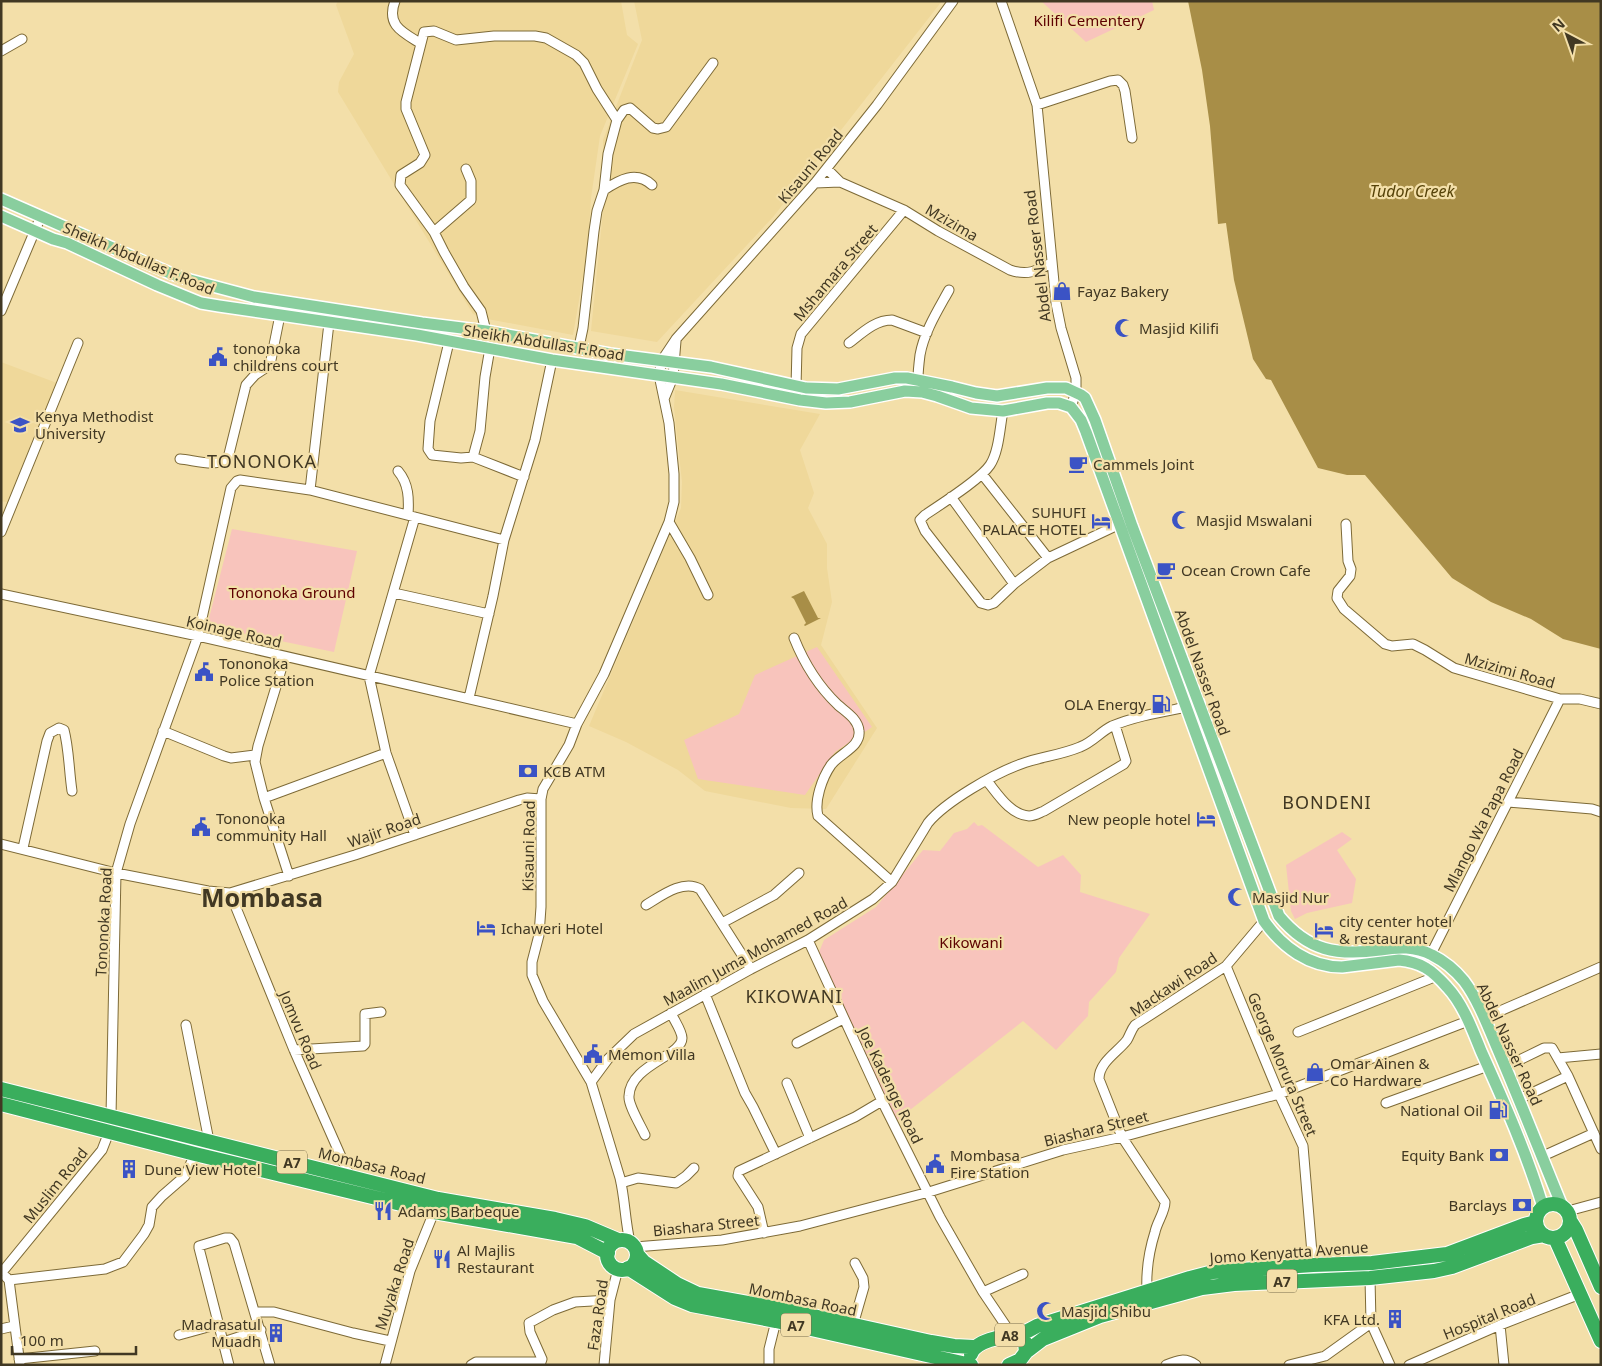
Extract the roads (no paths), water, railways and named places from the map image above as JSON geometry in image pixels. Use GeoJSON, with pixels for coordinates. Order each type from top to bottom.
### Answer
{"type":"FeatureCollection","features":[{"type":"Feature","properties":{"kind":"highway","name":"Mombasa Road"},"geometry":{"type":"LineString","coordinates":[[1,1089],[438,1199],[585,1226],[630,1246],[644,1262],[677,1284],[693,1292],[954,1346],[974,1347]]}},
{"type":"Feature","properties":{"kind":"highway","name":"Mombasa Road"},"geometry":{"type":"LineString","coordinates":[[1,1104],[195,1154],[434,1212],[578,1237],[608,1253]]}},
{"type":"Feature","properties":{"kind":"highway"},"geometry":{"type":"LineString","coordinates":[[115,1134],[118,1118]]}},
{"type":"Feature","properties":{"kind":"highway"},"geometry":{"type":"LineString","coordinates":[[1601,1287],[1567,1213],[1556,1204],[1549,1204],[1543,1207],[1539,1212],[1536,1222],[1538,1227],[1550,1236],[1580,1294],[1601,1342]]}},
{"type":"Feature","properties":{"kind":"highway"},"geometry":{"type":"LineString","coordinates":[[1550,1236],[1566,1233],[1567,1213]]}},
{"type":"Feature","properties":{"kind":"highway","name":"Jomo Kenyatta Avenue"},"geometry":{"type":"LineString","coordinates":[[1015,1335],[1037,1326],[1213,1272],[1372,1263],[1436,1256],[1447,1254],[1536,1222]]}},
{"type":"Feature","properties":{"kind":"highway","name":"Jomo Kenyatta Avenue"},"geometry":{"type":"LineString","coordinates":[[1015,1362],[1043,1339],[1100,1316],[1209,1286],[1279,1281],[1370,1278],[1441,1270],[1532,1237],[1550,1236]]}},
{"type":"Feature","properties":{"kind":"highway"},"geometry":{"type":"LineString","coordinates":[[611,1245],[630,1246],[635,1263],[623,1268],[610,1262],[608,1253],[611,1245]]}},
{"type":"Feature","properties":{"kind":"highway","name":"A7"},"geometry":{"type":"LineString","coordinates":[[623,1268],[684,1302],[972,1365]]}},
{"type":"Feature","properties":{"kind":"highway","name":"Jomo Kenyatta Avenue"},"geometry":{"type":"LineString","coordinates":[[974,1347],[996,1328],[1015,1335],[1025,1342],[1015,1362]]}},
{"type":"Feature","properties":{"kind":"highway","name":"A8"},"geometry":{"type":"LineString","coordinates":[[972,1365],[971,1353],[974,1347]]}},
{"type":"Feature","properties":{"kind":"main road","name":"Sheikh Abdullas F.Road"},"geometry":{"type":"LineString","coordinates":[[1,199],[93,238],[146,264],[190,280],[254,297],[486,331],[610,354],[711,367],[796,387],[838,389],[895,378],[918,379],[997,396],[1047,388],[1066,388],[1076,392]]}},
{"type":"Feature","properties":{"kind":"main road","name":"Sheikh Abdullas F.Road"},"geometry":{"type":"LineString","coordinates":[[1,216],[67,243],[201,303],[490,348],[552,360],[729,385],[800,400],[826,403],[850,402],[894,392],[914,391],[937,396],[971,408],[1002,411],[1053,402],[1071,407]]}},
{"type":"Feature","properties":{"kind":"main road","name":"Abdel Nasser Road"},"geometry":{"type":"LineString","coordinates":[[1076,392],[1085,398],[1095,420],[1271,900],[1279,916],[1287,926],[1304,940],[1315,946],[1335,952],[1356,953],[1401,947],[1431,954],[1460,977],[1471,992],[1484,1018],[1567,1213]]}},
{"type":"Feature","properties":{"kind":"main road","name":"Abdel Nasser Road"},"geometry":{"type":"LineString","coordinates":[[1071,407],[1084,427],[1264,921],[1275,935],[1292,950],[1317,963],[1342,967],[1399,960],[1423,965],[1437,976],[1453,994],[1468,1020],[1531,1170],[1543,1207]]}},
{"type":"Feature","properties":{"kind":"main road"},"geometry":{"type":"LineString","coordinates":[[1171,664],[1183,662]]}},
{"type":"Feature","properties":{"kind":"main road"},"geometry":{"type":"LineString","coordinates":[[1200,742],[1211,738]]}},
{"type":"Feature","properties":{"kind":"street"},"geometry":{"type":"LineString","coordinates":[[395,1],[392,19],[403,33],[420,43]]}},
{"type":"Feature","properties":{"kind":"street","name":"Kisauni Road"},"geometry":{"type":"LineString","coordinates":[[630,1246],[621,1183],[591,1082],[543,1002],[532,975],[532,962],[540,917],[541,799],[543,789],[569,745],[577,724],[604,674],[669,522],[674,502],[674,474],[669,423],[659,375],[662,360],[676,339],[815,184],[953,1]]}},
{"type":"Feature","properties":{"kind":"street","name":"Abdel Nasser Road"},"geometry":{"type":"LineString","coordinates":[[1001,1],[1037,105],[1056,303],[1061,328],[1075,373],[1076,392]]}},
{"type":"Feature","properties":{"kind":"street"},"geometry":{"type":"LineString","coordinates":[[486,331],[481,311],[464,287],[434,232],[400,185],[401,175],[420,162],[425,155],[406,109],[406,102],[424,32],[434,31],[456,40],[494,36],[535,36],[546,38],[576,55],[584,63],[597,89],[617,120]]}},
{"type":"Feature","properties":{"kind":"street"},"geometry":{"type":"LineString","coordinates":[[1,51],[22,39]]}},
{"type":"Feature","properties":{"kind":"street"},"geometry":{"type":"LineString","coordinates":[[579,347],[583,328],[594,231],[604,190],[608,154],[617,120],[624,110],[630,108],[653,128],[666,127],[713,63]]}},
{"type":"Feature","properties":{"kind":"street"},"geometry":{"type":"LineString","coordinates":[[1037,105],[1118,80],[1125,91],[1132,138]]}},
{"type":"Feature","properties":{"kind":"street"},"geometry":{"type":"LineString","coordinates":[[434,232],[471,200],[471,181],[466,168]]}},
{"type":"Feature","properties":{"kind":"street"},"geometry":{"type":"LineString","coordinates":[[827,169],[840,182]]}},
{"type":"Feature","properties":{"kind":"street"},"geometry":{"type":"LineString","coordinates":[[604,190],[620,179],[632,177],[644,179],[652,185]]}},
{"type":"Feature","properties":{"kind":"street"},"geometry":{"type":"LineString","coordinates":[[815,184],[840,182]]}},
{"type":"Feature","properties":{"kind":"street","name":"Mzizima"},"geometry":{"type":"LineString","coordinates":[[840,182],[904,210],[938,231],[1010,270],[1021,274],[1033,273],[1051,263]]}},
{"type":"Feature","properties":{"kind":"street","name":"Mshamara Street"},"geometry":{"type":"LineString","coordinates":[[796,387],[797,348],[801,334],[904,210]]}},
{"type":"Feature","properties":{"kind":"street"},"geometry":{"type":"LineString","coordinates":[[1,311],[41,216]]}},
{"type":"Feature","properties":{"kind":"street"},"geometry":{"type":"LineString","coordinates":[[918,379],[920,354],[927,333],[949,290]]}},
{"type":"Feature","properties":{"kind":"street"},"geometry":{"type":"LineString","coordinates":[[180,459],[216,463],[223,462],[228,458],[246,385],[255,375],[270,365],[280,315]]}},
{"type":"Feature","properties":{"kind":"street"},"geometry":{"type":"LineString","coordinates":[[849,343],[876,323],[887,320],[892,320],[927,333]]}},
{"type":"Feature","properties":{"kind":"street"},"geometry":{"type":"LineString","coordinates":[[329,323],[310,490],[504,540]]}},
{"type":"Feature","properties":{"kind":"street"},"geometry":{"type":"LineString","coordinates":[[664,399],[673,377],[676,339]]}},
{"type":"Feature","properties":{"kind":"street"},"geometry":{"type":"LineString","coordinates":[[450,342],[430,422],[428,451],[432,455],[461,458],[473,457],[524,477]]}},
{"type":"Feature","properties":{"kind":"street"},"geometry":{"type":"LineString","coordinates":[[1,532],[78,343]]}},
{"type":"Feature","properties":{"kind":"street"},"geometry":{"type":"LineString","coordinates":[[473,457],[480,431],[490,348]]}},
{"type":"Feature","properties":{"kind":"street"},"geometry":{"type":"LineString","coordinates":[[469,698],[504,540],[535,440],[552,360]]}},
{"type":"Feature","properties":{"kind":"street"},"geometry":{"type":"LineString","coordinates":[[1071,407],[1076,392]]}},
{"type":"Feature","properties":{"kind":"street"},"geometry":{"type":"LineString","coordinates":[[1002,411],[993,459],[990,465],[982,474],[925,514],[920,520],[925,531],[981,603],[988,605],[994,603],[1014,584],[1048,558],[1120,524]]}},
{"type":"Feature","properties":{"kind":"street"},"geometry":{"type":"LineString","coordinates":[[398,471],[403,477],[412,516],[394,593],[369,676],[386,753],[414,835]]}},
{"type":"Feature","properties":{"kind":"street"},"geometry":{"type":"LineString","coordinates":[[982,474],[1048,558]]}},
{"type":"Feature","properties":{"kind":"street","name":"Tononoka Road"},"geometry":{"type":"LineString","coordinates":[[118,1118],[116,873],[130,824],[198,636],[231,488],[237,481],[244,480],[310,490]]}},
{"type":"Feature","properties":{"kind":"street"},"geometry":{"type":"LineString","coordinates":[[951,497],[1014,584]]}},
{"type":"Feature","properties":{"kind":"street"},"geometry":{"type":"LineString","coordinates":[[669,522],[690,558],[708,595]]}},
{"type":"Feature","properties":{"kind":"street","name":"Mzizimi Road"},"geometry":{"type":"LineString","coordinates":[[1346,524],[1348,561],[1352,569],[1350,576],[1338,591],[1337,598],[1344,609],[1388,646],[1413,644],[1454,668],[1560,699],[1580,699],[1601,704]]}},
{"type":"Feature","properties":{"kind":"street"},"geometry":{"type":"LineString","coordinates":[[394,593],[489,614]]}},
{"type":"Feature","properties":{"kind":"street","name":"Koinage Road"},"geometry":{"type":"LineString","coordinates":[[1,594],[198,636],[577,724]]}},
{"type":"Feature","properties":{"kind":"street"},"geometry":{"type":"LineString","coordinates":[[794,638],[802,658],[811,672],[837,703],[854,718],[859,731],[856,743],[832,765],[827,773],[816,803],[818,816],[892,882]]}},
{"type":"Feature","properties":{"kind":"street"},"geometry":{"type":"LineString","coordinates":[[285,657],[255,754],[255,762],[264,798],[289,876]]}},
{"type":"Feature","properties":{"kind":"street","name":"Mlango Wa Papa Road"},"geometry":{"type":"LineString","coordinates":[[1431,954],[1560,699]]}},
{"type":"Feature","properties":{"kind":"street","name":"Maalim Juma Mohamed Road"},"geometry":{"type":"LineString","coordinates":[[591,1082],[608,1059],[634,1034],[751,969],[808,940],[873,900],[892,882],[933,816],[953,801],[987,781],[1022,764],[1081,747],[1105,730],[1132,719],[1186,707]]}},
{"type":"Feature","properties":{"kind":"street"},"geometry":{"type":"LineString","coordinates":[[987,781],[1012,808],[1027,816],[1037,814],[1124,764],[1126,760],[1115,726]]}},
{"type":"Feature","properties":{"kind":"street"},"geometry":{"type":"LineString","coordinates":[[23,848],[47,741],[50,733],[59,728],[64,730],[66,739],[72,790]]}},
{"type":"Feature","properties":{"kind":"street"},"geometry":{"type":"LineString","coordinates":[[163,731],[231,758],[255,754]]}},
{"type":"Feature","properties":{"kind":"street"},"geometry":{"type":"LineString","coordinates":[[264,798],[386,753]]}},
{"type":"Feature","properties":{"kind":"street","name":"Wajir Road"},"geometry":{"type":"LineString","coordinates":[[1,844],[23,848],[116,873],[230,894],[519,800],[527,798],[541,799]]}},
{"type":"Feature","properties":{"kind":"street"},"geometry":{"type":"LineString","coordinates":[[1508,802],[1592,808],[1601,812]]}},
{"type":"Feature","properties":{"kind":"street"},"geometry":{"type":"LineString","coordinates":[[722,924],[774,895],[799,873]]}},
{"type":"Feature","properties":{"kind":"street"},"geometry":{"type":"LineString","coordinates":[[646,905],[674,889],[690,885],[700,889],[751,969]]}},
{"type":"Feature","properties":{"kind":"street","name":"Jomvu Road"},"geometry":{"type":"LineString","coordinates":[[230,894],[294,1050],[350,1177]]}},
{"type":"Feature","properties":{"kind":"street","name":"Mackawi Road"},"geometry":{"type":"LineString","coordinates":[[1147,1292],[1147,1279],[1154,1233],[1165,1202],[1122,1137],[1099,1079],[1102,1069],[1128,1039],[1132,1028],[1226,966],[1264,921]]}},
{"type":"Feature","properties":{"kind":"street","name":"Joe Kadenge Road"},"geometry":{"type":"LineString","coordinates":[[808,940],[882,1101],[940,1217],[983,1292],[996,1328],[1015,1335]]}},
{"type":"Feature","properties":{"kind":"street","name":"George Morura Street"},"geometry":{"type":"LineString","coordinates":[[1226,966],[1279,1094],[1303,1146],[1313,1265]]}},
{"type":"Feature","properties":{"kind":"street"},"geometry":{"type":"LineString","coordinates":[[1484,1018],[1601,967]]}},
{"type":"Feature","properties":{"kind":"street"},"geometry":{"type":"LineString","coordinates":[[1298,1032],[1437,976]]}},
{"type":"Feature","properties":{"kind":"street"},"geometry":{"type":"LineString","coordinates":[[705,994],[745,1093],[776,1154]]}},
{"type":"Feature","properties":{"kind":"street"},"geometry":{"type":"LineString","coordinates":[[294,1050],[363,1046],[365,1044],[365,1014],[382,1012]]}},
{"type":"Feature","properties":{"kind":"street"},"geometry":{"type":"LineString","coordinates":[[645,1135],[628,1098],[631,1084],[643,1071],[677,1049],[681,1043],[682,1037],[671,1013]]}},
{"type":"Feature","properties":{"kind":"street"},"geometry":{"type":"LineString","coordinates":[[797,1044],[843,1019]]}},
{"type":"Feature","properties":{"kind":"street","name":"Biashara Street"},"geometry":{"type":"LineString","coordinates":[[630,1246],[722,1240],[764,1233],[800,1226],[929,1192],[1063,1150],[1122,1137],[1279,1094],[1468,1020]]}},
{"type":"Feature","properties":{"kind":"street"},"geometry":{"type":"LineString","coordinates":[[186,1025],[209,1142]]}},
{"type":"Feature","properties":{"kind":"street"},"geometry":{"type":"LineString","coordinates":[[1505,1067],[1546,1048],[1552,1048],[1568,1076],[1601,1149]]}},
{"type":"Feature","properties":{"kind":"street"},"geometry":{"type":"LineString","coordinates":[[1558,1058],[1601,1054]]}},
{"type":"Feature","properties":{"kind":"street"},"geometry":{"type":"LineString","coordinates":[[1386,1103],[1488,1066]]}},
{"type":"Feature","properties":{"kind":"street"},"geometry":{"type":"LineString","coordinates":[[1519,1099],[1568,1076]]}},
{"type":"Feature","properties":{"kind":"street"},"geometry":{"type":"LineString","coordinates":[[787,1083],[810,1138]]}},
{"type":"Feature","properties":{"kind":"street"},"geometry":{"type":"LineString","coordinates":[[764,1233],[758,1207],[738,1174],[739,1171],[855,1117],[882,1101]]}},
{"type":"Feature","properties":{"kind":"street"},"geometry":{"type":"LineString","coordinates":[[1543,1156],[1594,1133]]}},
{"type":"Feature","properties":{"kind":"street","name":"Muslim Road"},"geometry":{"type":"LineString","coordinates":[[9,1280],[2,1271],[115,1134]]}},
{"type":"Feature","properties":{"kind":"street"},"geometry":{"type":"LineString","coordinates":[[95,1351],[19,1362],[9,1280],[105,1269],[122,1262],[144,1234],[152,1207],[185,1176],[195,1154]]}},
{"type":"Feature","properties":{"kind":"street"},"geometry":{"type":"LineString","coordinates":[[621,1183],[638,1178],[676,1183],[694,1168]]}},
{"type":"Feature","properties":{"kind":"street"},"geometry":{"type":"LineString","coordinates":[[1567,1213],[1601,1202]]}},
{"type":"Feature","properties":{"kind":"street","name":"Muyaka Road"},"geometry":{"type":"LineString","coordinates":[[384,1365],[410,1271],[434,1212]]}},
{"type":"Feature","properties":{"kind":"street"},"geometry":{"type":"LineString","coordinates":[[230,1365],[200,1246],[225,1238],[232,1240],[261,1330],[270,1365]]}},
{"type":"Feature","properties":{"kind":"street"},"geometry":{"type":"LineString","coordinates":[[854,1263],[863,1278],[864,1287],[854,1325]]}},
{"type":"Feature","properties":{"kind":"street","name":"Faza Road"},"geometry":{"type":"LineString","coordinates":[[604,1365],[610,1300],[623,1268]]}},
{"type":"Feature","properties":{"kind":"street"},"geometry":{"type":"LineString","coordinates":[[983,1292],[1024,1274]]}},
{"type":"Feature","properties":{"kind":"street"},"geometry":{"type":"LineString","coordinates":[[1370,1278],[1371,1322],[1390,1365]]}},
{"type":"Feature","properties":{"kind":"street","name":"Hospital Road"},"geometry":{"type":"LineString","coordinates":[[1409,1365],[1500,1325],[1580,1294]]}},
{"type":"Feature","properties":{"kind":"street"},"geometry":{"type":"LineString","coordinates":[[471,1365],[476,1362],[540,1363],[542,1359],[528,1323],[552,1310],[575,1302],[610,1300]]}},
{"type":"Feature","properties":{"kind":"street"},"geometry":{"type":"LineString","coordinates":[[255,1312],[274,1312],[390,1341]]}},
{"type":"Feature","properties":{"kind":"street"},"geometry":{"type":"LineString","coordinates":[[769,1365],[769,1349],[776,1321]]}},
{"type":"Feature","properties":{"kind":"street"},"geometry":{"type":"LineString","coordinates":[[1289,1365],[1325,1360],[1371,1322]]}},
{"type":"Feature","properties":{"kind":"street"},"geometry":{"type":"LineString","coordinates":[[179,1335],[219,1324]]}},
{"type":"Feature","properties":{"kind":"street"},"geometry":{"type":"LineString","coordinates":[[1500,1325],[1504,1365]]}},
{"type":"Feature","properties":{"kind":"street"},"geometry":{"type":"LineString","coordinates":[[1,1329],[14,1326]]}},
{"type":"Feature","properties":{"kind":"street"},"geometry":{"type":"LineString","coordinates":[[223,1342],[261,1330]]}},
{"type":"Feature","properties":{"kind":"street"},"geometry":{"type":"LineString","coordinates":[[1166,1365],[1185,1359],[1196,1365]]}},
{"type":"Feature","properties":{"kind":"water","name":"Tudor Creek"},"geometry":{"type":"Polygon","coordinates":[[[1188,1],[1601,1],[1601,649],[1563,639],[1531,619],[1491,602],[1452,578],[1365,475],[1347,475],[1318,468],[1271,380],[1266,379],[1253,359],[1234,280],[1226,223],[1218,224],[1210,126],[1202,70],[1188,1]]]}},
{"type":"Feature","properties":{"kind":"water"},"geometry":{"type":"Polygon","coordinates":[[[804,591],[818,618],[821,618],[805,626],[806,623],[794,599],[791,597],[804,591]]]}},
{"type":"Feature","properties":{"kind":"place","name":"Fayaz Bakery"},"geometry":{"type":"Point","coordinates":[1062,291]}},
{"type":"Feature","properties":{"kind":"place","name":"Masjid Kilifi"},"geometry":{"type":"Point","coordinates":[1124,328]}},
{"type":"Feature","properties":{"kind":"place","name":"tononoka childrens court"},"geometry":{"type":"Point","coordinates":[218,357]}},
{"type":"Feature","properties":{"kind":"place","name":"Kenya Methodist University"},"geometry":{"type":"Point","coordinates":[20,425]}},
{"type":"Feature","properties":{"kind":"place","name":"Cammels Joint"},"geometry":{"type":"Point","coordinates":[1078,464]}},
{"type":"Feature","properties":{"kind":"place","name":"Masjid Mswalani"},"geometry":{"type":"Point","coordinates":[1181,520]}},
{"type":"Feature","properties":{"kind":"place","name":"SUHUFI PALACE HOTEL"},"geometry":{"type":"Point","coordinates":[1101,521]}},
{"type":"Feature","properties":{"kind":"place","name":"Ocean Crown Cafe"},"geometry":{"type":"Point","coordinates":[1166,570]}},
{"type":"Feature","properties":{"kind":"place","name":"Tononoka Police Station"},"geometry":{"type":"Point","coordinates":[204,672]}},
{"type":"Feature","properties":{"kind":"place","name":"OLA Energy"},"geometry":{"type":"Point","coordinates":[1161,704]}},
{"type":"Feature","properties":{"kind":"place","name":"KCB ATM"},"geometry":{"type":"Point","coordinates":[528,771]}},
{"type":"Feature","properties":{"kind":"place","name":"New people hotel"},"geometry":{"type":"Point","coordinates":[1206,819]}},
{"type":"Feature","properties":{"kind":"place","name":"Tononoka community Hall"},"geometry":{"type":"Point","coordinates":[201,827]}},
{"type":"Feature","properties":{"kind":"place","name":"Masjid Nur"},"geometry":{"type":"Point","coordinates":[1237,897]}},
{"type":"Feature","properties":{"kind":"place","name":"Ichaweri Hotel"},"geometry":{"type":"Point","coordinates":[486,928]}},
{"type":"Feature","properties":{"kind":"place","name":"city center hotel & restaurant"},"geometry":{"type":"Point","coordinates":[1324,930]}},
{"type":"Feature","properties":{"kind":"place","name":"Memon Villa"},"geometry":{"type":"Point","coordinates":[593,1054]}},
{"type":"Feature","properties":{"kind":"place","name":"Omar Ainen & Co Hardware"},"geometry":{"type":"Point","coordinates":[1315,1072]}},
{"type":"Feature","properties":{"kind":"place","name":"National Oil"},"geometry":{"type":"Point","coordinates":[1498,1110]}},
{"type":"Feature","properties":{"kind":"place","name":"Equity Bank"},"geometry":{"type":"Point","coordinates":[1499,1155]}},
{"type":"Feature","properties":{"kind":"place","name":"Mombasa Fire Station"},"geometry":{"type":"Point","coordinates":[935,1164]}},
{"type":"Feature","properties":{"kind":"place","name":"Dune View Hotel"},"geometry":{"type":"Point","coordinates":[129,1169]}},
{"type":"Feature","properties":{"kind":"place","name":"Barclays"},"geometry":{"type":"Point","coordinates":[1522,1205]}},
{"type":"Feature","properties":{"kind":"place","name":"Adams Barbeque"},"geometry":{"type":"Point","coordinates":[383,1211]}},
{"type":"Feature","properties":{"kind":"place","name":"Al Majlis Restaurant"},"geometry":{"type":"Point","coordinates":[442,1259]}},
{"type":"Feature","properties":{"kind":"place","name":"Masjid Shibu"},"geometry":{"type":"Point","coordinates":[1046,1311]}},
{"type":"Feature","properties":{"kind":"place","name":"KFA Ltd."},"geometry":{"type":"Point","coordinates":[1395,1319]}},
{"type":"Feature","properties":{"kind":"place","name":"Madrasatul Muadh"},"geometry":{"type":"Point","coordinates":[276,1333]}},
{"type":"Feature","properties":{"kind":"district","name":"TONONOKA"},"geometry":{"type":"Point","coordinates":[262,461]}},
{"type":"Feature","properties":{"kind":"district","name":"BONDENI"},"geometry":{"type":"Point","coordinates":[1327,802]}},
{"type":"Feature","properties":{"kind":"district","name":"Mombasa"},"geometry":{"type":"Point","coordinates":[262,897]}},
{"type":"Feature","properties":{"kind":"district","name":"KIKOWANI"},"geometry":{"type":"Point","coordinates":[794,996]}},
{"type":"Feature","properties":{"kind":"park label","name":"Kilifi Cementery"},"geometry":{"type":"Point","coordinates":[1089,20]}},
{"type":"Feature","properties":{"kind":"park label","name":"Tononoka Ground"},"geometry":{"type":"Point","coordinates":[292,592]}},
{"type":"Feature","properties":{"kind":"park label","name":"Kikowani"},"geometry":{"type":"Point","coordinates":[971,942]}}]}
